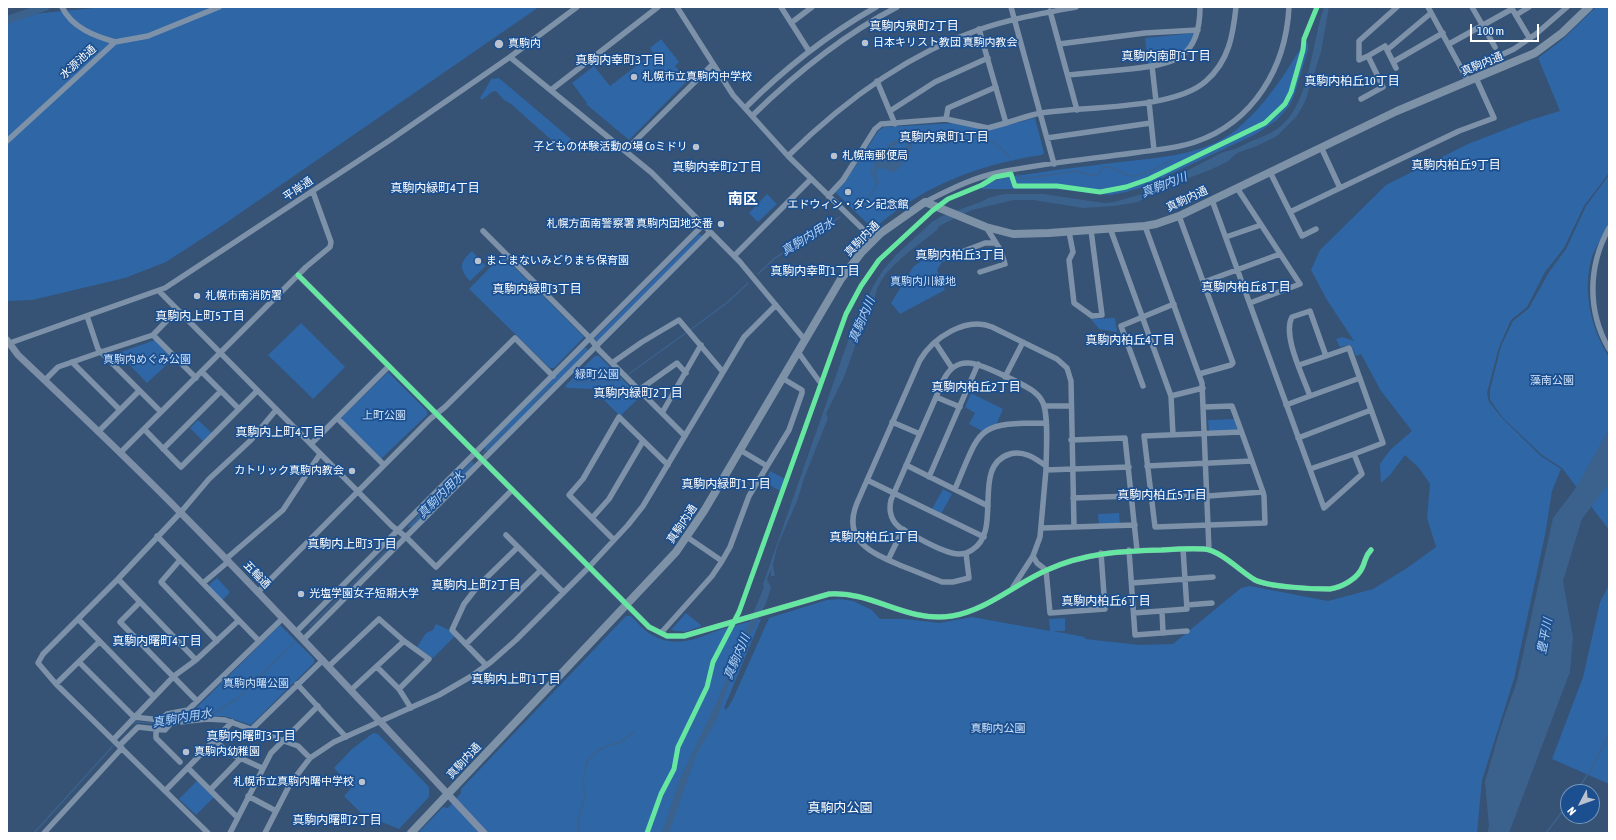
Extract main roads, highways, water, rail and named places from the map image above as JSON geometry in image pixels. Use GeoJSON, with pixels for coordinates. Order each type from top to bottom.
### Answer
{"type":"FeatureCollection","features":[{"type":"Feature","properties":{"kind":"highway","name":"真駒内通"},"geometry":{"type":"LineString","coordinates":[[411,833],[672,556],[687,537],[841,279],[874,240],[895,222],[925,202],[941,207],[986,227],[1012,234],[1069,232],[1156,224],[1179,216],[1397,110],[1535,53],[1562,33],[1589,7]]}},
{"type":"Feature","properties":{"kind":"main road","name":"五輪通"},"geometry":{"type":"LineString","coordinates":[[8,342],[18,355],[181,512],[382,722],[484,833]]}},
{"type":"Feature","properties":{"kind":"water","name":"真駒内川"},"geometry":{"type":"Polygon","coordinates":[[[1324,7],[1329,7],[1321,52],[1305,102],[1297,116],[1277,136],[1257,146],[1237,153],[1227,162],[1210,170],[1158,190],[1138,202],[1115,206],[1083,208],[1033,200],[1014,200],[972,210],[939,226],[937,230],[900,260],[883,278],[875,298],[871,302],[844,377],[826,414],[828,418],[805,476],[797,501],[777,547],[773,565],[775,576],[771,576],[771,570],[767,579],[771,588],[766,603],[752,633],[747,636],[740,651],[716,721],[697,753],[669,833],[662,833],[679,781],[718,699],[764,587],[763,584],[849,338],[854,331],[872,288],[883,270],[897,254],[932,222],[942,216],[988,198],[1004,194],[1044,194],[1104,203],[1114,202],[1142,194],[1223,152],[1235,149],[1273,132],[1283,124],[1292,113],[1299,100],[1305,85],[1324,7]]]}},
{"type":"Feature","properties":{"kind":"water"},"geometry":{"type":"Polygon","coordinates":[[[902,139],[914,139],[906,158],[893,173],[883,168],[877,169],[876,173],[879,183],[876,184],[870,170],[874,169],[874,163],[891,142],[902,139]],[[904,142],[898,143],[894,146],[888,152],[891,156],[889,157],[891,161],[897,161],[898,155],[906,150],[908,145],[904,142]]]}},
{"type":"Feature","properties":{"kind":"water","name":"豊平川"},"geometry":{"type":"Polygon","coordinates":[[[1609,429],[1609,483],[1582,519],[1563,581],[1573,637],[1570,672],[1509,833],[1487,833],[1489,827],[1485,782],[1500,729],[1517,681],[1553,518],[1575,489],[1609,429]]]}},
{"type":"Feature","properties":{"kind":"waterway"},"geometry":{"type":"LineString","coordinates":[[7,20],[45,7]]}},
{"type":"Feature","properties":{"kind":"waterway","name":"真駒内用水"},"geometry":{"type":"LineString","coordinates":[[914,140],[941,144],[965,137],[978,137],[996,144],[1010,158]]}},
{"type":"Feature","properties":{"kind":"waterway","name":"真駒内用水"},"geometry":{"type":"LineString","coordinates":[[1017,175],[1023,179],[1076,171],[1093,176],[1099,173],[1103,167],[1107,167],[1125,174],[1136,176],[1173,159]]}},
{"type":"Feature","properties":{"kind":"waterway","name":"真駒内用水"},"geometry":{"type":"LineString","coordinates":[[853,209],[866,203],[878,182]]}},
{"type":"Feature","properties":{"kind":"waterway","name":"真駒内用水"},"geometry":{"type":"LineString","coordinates":[[758,274],[775,258],[840,217]]}},
{"type":"Feature","properties":{"kind":"waterway","name":"真駒内用水"},"geometry":{"type":"LineString","coordinates":[[690,330],[728,302],[748,283]]}},
{"type":"Feature","properties":{"kind":"waterway","name":"真駒内用水"},"geometry":{"type":"LineString","coordinates":[[629,374],[687,332]]}},
{"type":"Feature","properties":{"kind":"waterway","name":"真駒内用水"},"geometry":{"type":"LineString","coordinates":[[570,382],[611,382],[622,379]]}},
{"type":"Feature","properties":{"kind":"waterway","name":"真駒内用水"},"geometry":{"type":"LineString","coordinates":[[532,404],[553,384]]}},
{"type":"Feature","properties":{"kind":"waterway","name":"真駒内用水"},"geometry":{"type":"LineString","coordinates":[[483,453],[509,427]]}},
{"type":"Feature","properties":{"kind":"waterway","name":"真駒内用水"},"geometry":{"type":"LineString","coordinates":[[409,527],[473,463]]}},
{"type":"Feature","properties":{"kind":"waterway","name":"真駒内用水"},"geometry":{"type":"LineString","coordinates":[[310,626],[394,543]]}},
{"type":"Feature","properties":{"kind":"waterway","name":"真駒内用水"},"geometry":{"type":"LineString","coordinates":[[134,723],[162,724],[170,719],[213,714],[238,698],[249,687],[250,679],[261,675],[295,642]]}},
{"type":"Feature","properties":{"kind":"waterway"},"geometry":{"type":"LineString","coordinates":[[579,833],[578,822],[585,796],[583,782],[587,761],[596,752],[604,747],[623,741],[634,731]]}},
{"type":"Feature","properties":{"kind":"waterway"},"geometry":{"type":"LineString","coordinates":[[1581,784],[1609,735]]}},
{"type":"Feature","properties":{"kind":"waterway","name":"真駒内用水"},"geometry":{"type":"LineString","coordinates":[[34,833],[113,746]]}},
{"type":"Feature","properties":{"kind":"waterway"},"geometry":{"type":"LineString","coordinates":[[1546,833],[1560,815]]}},
{"type":"Feature","properties":{"kind":"place","name":"日本キリスト教団 真駒内教会"},"geometry":{"type":"Point","coordinates":[865,43]}},
{"type":"Feature","properties":{"kind":"place","name":"真駒内"},"geometry":{"type":"Point","coordinates":[499,44]}},
{"type":"Feature","properties":{"kind":"place","name":"札幌市立真駒内中学校"},"geometry":{"type":"Point","coordinates":[634,77]}},
{"type":"Feature","properties":{"kind":"place","name":"子どもの体験活動の場 Coミドリ"},"geometry":{"type":"Point","coordinates":[696,147]}},
{"type":"Feature","properties":{"kind":"place","name":"札幌南郵便局"},"geometry":{"type":"Point","coordinates":[834,156]}},
{"type":"Feature","properties":{"kind":"place","name":"エドウィン・ダン記念館"},"geometry":{"type":"Point","coordinates":[848,192]}},
{"type":"Feature","properties":{"kind":"place","name":"札幌方面南警察署 真駒内団地交番"},"geometry":{"type":"Point","coordinates":[721,224]}},
{"type":"Feature","properties":{"kind":"place","name":"まこまないみどりまち保育園"},"geometry":{"type":"Point","coordinates":[478,261]}},
{"type":"Feature","properties":{"kind":"place","name":"札幌市南消防署"},"geometry":{"type":"Point","coordinates":[197,296]}},
{"type":"Feature","properties":{"kind":"place","name":"カトリック真駒内教会"},"geometry":{"type":"Point","coordinates":[352,471]}},
{"type":"Feature","properties":{"kind":"place","name":"光塩学園女子短期大学"},"geometry":{"type":"Point","coordinates":[301,594]}},
{"type":"Feature","properties":{"kind":"place","name":"真駒内幼稚園"},"geometry":{"type":"Point","coordinates":[186,752]}},
{"type":"Feature","properties":{"kind":"place","name":"札幌市立真駒内曙中学校"},"geometry":{"type":"Point","coordinates":[362,782]}},
{"type":"Feature","properties":{"kind":"district","name":"真駒内泉町2丁目"},"geometry":{"type":"Point","coordinates":[914,26]}},
{"type":"Feature","properties":{"kind":"district","name":"真駒内南町1丁目"},"geometry":{"type":"Point","coordinates":[1166,56]}},
{"type":"Feature","properties":{"kind":"district","name":"真駒内幸町3丁目"},"geometry":{"type":"Point","coordinates":[620,60]}},
{"type":"Feature","properties":{"kind":"district","name":"真駒内柏丘10丁目"},"geometry":{"type":"Point","coordinates":[1352,81]}},
{"type":"Feature","properties":{"kind":"district","name":"真駒内泉町1丁目"},"geometry":{"type":"Point","coordinates":[944,137]}},
{"type":"Feature","properties":{"kind":"district","name":"真駒内柏丘9丁目"},"geometry":{"type":"Point","coordinates":[1456,165]}},
{"type":"Feature","properties":{"kind":"district","name":"真駒内幸町2丁目"},"geometry":{"type":"Point","coordinates":[717,167]}},
{"type":"Feature","properties":{"kind":"district","name":"真駒内緑町4丁目"},"geometry":{"type":"Point","coordinates":[435,188]}},
{"type":"Feature","properties":{"kind":"district","name":"南区"},"geometry":{"type":"Point","coordinates":[743,199]}},
{"type":"Feature","properties":{"kind":"district","name":"真駒内柏丘3丁目"},"geometry":{"type":"Point","coordinates":[960,255]}},
{"type":"Feature","properties":{"kind":"district","name":"真駒内幸町1丁目"},"geometry":{"type":"Point","coordinates":[815,271]}},
{"type":"Feature","properties":{"kind":"district","name":"真駒内柏丘8丁目"},"geometry":{"type":"Point","coordinates":[1246,287]}},
{"type":"Feature","properties":{"kind":"district","name":"真駒内緑町3丁目"},"geometry":{"type":"Point","coordinates":[537,289]}},
{"type":"Feature","properties":{"kind":"district","name":"真駒内上町5丁目"},"geometry":{"type":"Point","coordinates":[200,316]}},
{"type":"Feature","properties":{"kind":"district","name":"真駒内柏丘4丁目"},"geometry":{"type":"Point","coordinates":[1130,340]}},
{"type":"Feature","properties":{"kind":"district","name":"真駒内柏丘2丁目"},"geometry":{"type":"Point","coordinates":[976,387]}},
{"type":"Feature","properties":{"kind":"district","name":"真駒内緑町2丁目"},"geometry":{"type":"Point","coordinates":[638,393]}},
{"type":"Feature","properties":{"kind":"district","name":"真駒内上町4丁目"},"geometry":{"type":"Point","coordinates":[280,432]}},
{"type":"Feature","properties":{"kind":"district","name":"真駒内緑町1丁目"},"geometry":{"type":"Point","coordinates":[726,484]}},
{"type":"Feature","properties":{"kind":"district","name":"真駒内柏丘5丁目"},"geometry":{"type":"Point","coordinates":[1162,495]}},
{"type":"Feature","properties":{"kind":"district","name":"真駒内柏丘1丁目"},"geometry":{"type":"Point","coordinates":[874,537]}},
{"type":"Feature","properties":{"kind":"district","name":"真駒内上町3丁目"},"geometry":{"type":"Point","coordinates":[352,544]}},
{"type":"Feature","properties":{"kind":"district","name":"真駒内上町2丁目"},"geometry":{"type":"Point","coordinates":[476,585]}},
{"type":"Feature","properties":{"kind":"district","name":"真駒内柏丘6丁目"},"geometry":{"type":"Point","coordinates":[1106,601]}},
{"type":"Feature","properties":{"kind":"district","name":"真駒内曙町4丁目"},"geometry":{"type":"Point","coordinates":[157,641]}},
{"type":"Feature","properties":{"kind":"district","name":"真駒内上町1丁目"},"geometry":{"type":"Point","coordinates":[516,679]}},
{"type":"Feature","properties":{"kind":"district","name":"真駒内曙町3丁目"},"geometry":{"type":"Point","coordinates":[251,736]}},
{"type":"Feature","properties":{"kind":"district","name":"真駒内公園"},"geometry":{"type":"Point","coordinates":[840,808]}},
{"type":"Feature","properties":{"kind":"district","name":"真駒内曙町2丁目"},"geometry":{"type":"Point","coordinates":[337,820]}},
{"type":"Feature","properties":{"kind":"park label","name":"真駒内川緑地"},"geometry":{"type":"Point","coordinates":[923,282]}},
{"type":"Feature","properties":{"kind":"park label","name":"真駒内めぐみ公園"},"geometry":{"type":"Point","coordinates":[147,360]}},
{"type":"Feature","properties":{"kind":"park label","name":"緑町公園"},"geometry":{"type":"Point","coordinates":[597,375]}},
{"type":"Feature","properties":{"kind":"park label","name":"藻南公園"},"geometry":{"type":"Point","coordinates":[1552,381]}},
{"type":"Feature","properties":{"kind":"park label","name":"上町公園"},"geometry":{"type":"Point","coordinates":[384,416]}},
{"type":"Feature","properties":{"kind":"park label","name":"真駒内曙公園"},"geometry":{"type":"Point","coordinates":[256,684]}}]}
